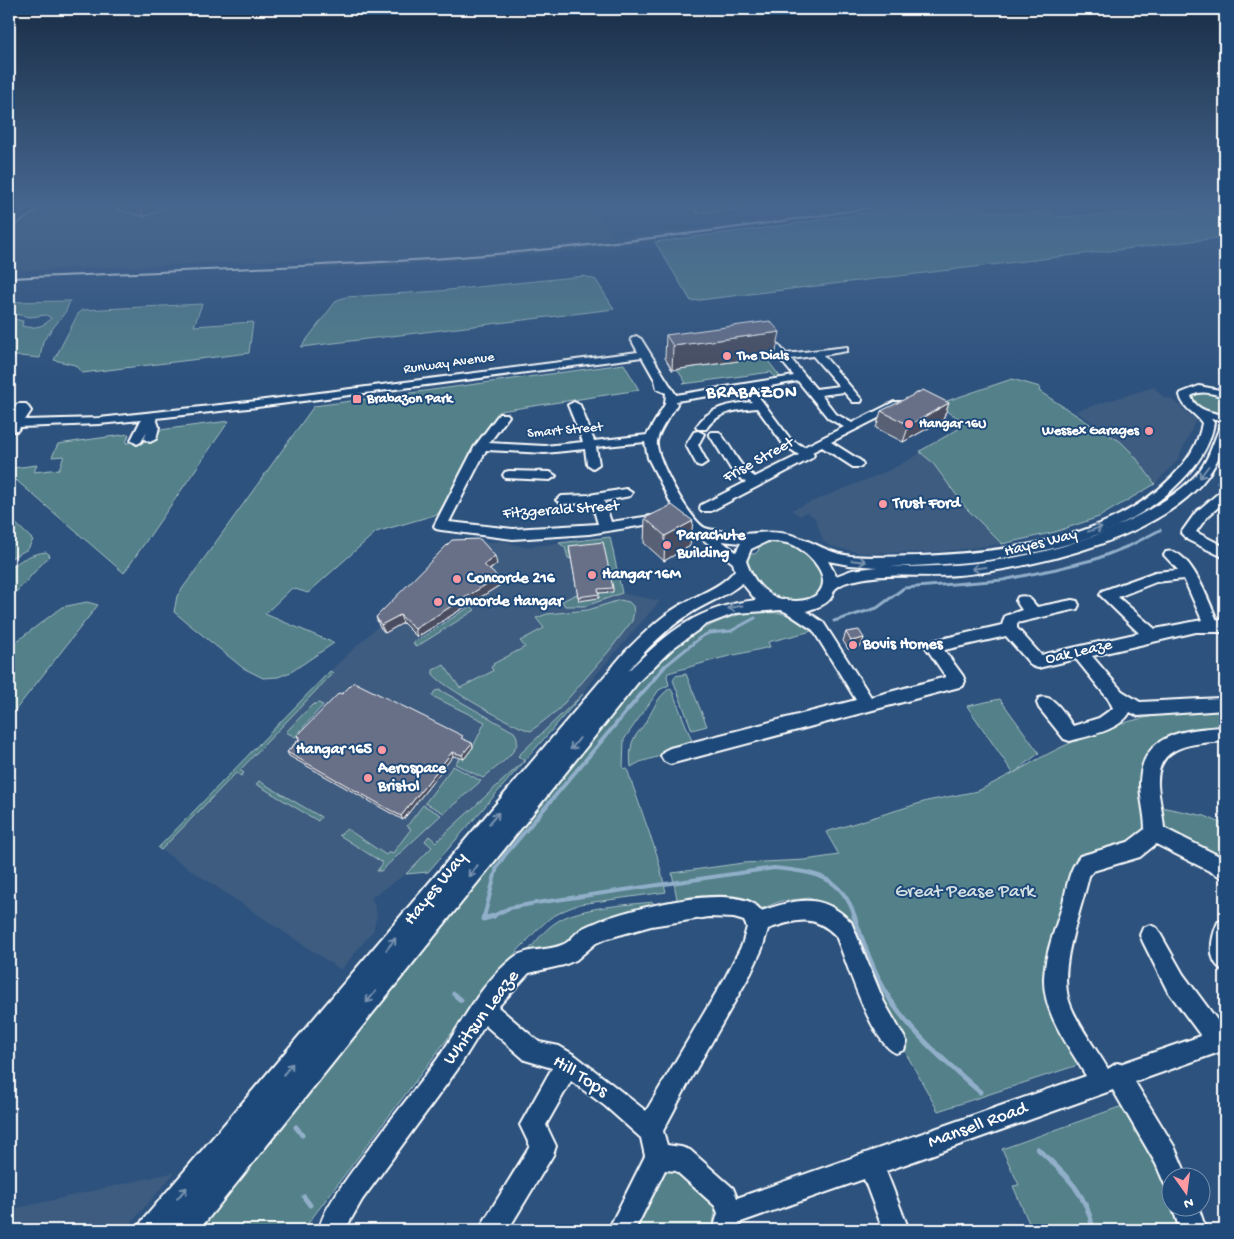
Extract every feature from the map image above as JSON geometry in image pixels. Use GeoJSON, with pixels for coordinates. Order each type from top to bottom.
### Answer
{"type":"FeatureCollection","features":[{"type":"Feature","properties":{"kind":"street"},"geometry":{"type":"LineString","coordinates":[[748,340],[768,338],[832,416],[852,427]]}},
{"type":"Feature","properties":{"kind":"street"},"geometry":{"type":"LineString","coordinates":[[636,339],[660,380],[659,383],[665,394],[670,398],[746,388],[750,385],[800,378]]}},
{"type":"Feature","properties":{"kind":"street"},"geometry":{"type":"LineString","coordinates":[[783,357],[844,349]]}},
{"type":"Feature","properties":{"kind":"street"},"geometry":{"type":"LineString","coordinates":[[816,353],[857,400]]}},
{"type":"Feature","properties":{"kind":"street","name":"Runway Avenue"},"geometry":{"type":"LineString","coordinates":[[11,428],[72,431],[257,404],[645,354]]}},
{"type":"Feature","properties":{"kind":"street"},"geometry":{"type":"LineString","coordinates":[[746,388],[765,409],[770,420],[785,439],[803,452]]}},
{"type":"Feature","properties":{"kind":"street"},"geometry":{"type":"LineString","coordinates":[[812,393],[847,388]]}},
{"type":"Feature","properties":{"kind":"street"},"geometry":{"type":"LineString","coordinates":[[1225,388],[1192,390],[1185,395],[1186,401],[1201,412],[1225,418]]}},
{"type":"Feature","properties":{"kind":"street"},"geometry":{"type":"LineString","coordinates":[[1209,390],[1225,394]]}},
{"type":"Feature","properties":{"kind":"street","name":"Frise Street"},"geometry":{"type":"LineString","coordinates":[[706,508],[808,455],[803,452],[905,400],[890,394]]}},
{"type":"Feature","properties":{"kind":"street"},"geometry":{"type":"LineString","coordinates":[[670,398],[670,408],[651,439],[650,446],[674,499],[683,513],[699,530],[741,566],[754,589],[762,597],[787,606],[818,626],[867,704]]}},
{"type":"Feature","properties":{"kind":"street"},"geometry":{"type":"LineString","coordinates":[[701,462],[692,445],[706,420],[714,414],[726,410],[759,404]]}},
{"type":"Feature","properties":{"kind":"street"},"geometry":{"type":"LineString","coordinates":[[574,405],[590,445],[593,464]]}},
{"type":"Feature","properties":{"kind":"street","name":"Hayes Way"},"geometry":{"type":"LineString","coordinates":[[812,550],[841,559],[868,562],[931,561],[987,556],[1031,548],[1100,528],[1134,512],[1160,495],[1180,478],[1194,459],[1204,440],[1208,423],[1201,412]]}},
{"type":"Feature","properties":{"kind":"street"},"geometry":{"type":"LineString","coordinates":[[481,446],[503,416]]}},
{"type":"Feature","properties":{"kind":"street"},"geometry":{"type":"LineString","coordinates":[[137,440],[148,421],[154,429],[150,439]]}},
{"type":"Feature","properties":{"kind":"street"},"geometry":{"type":"LineString","coordinates":[[700,430],[711,427],[715,430],[715,434],[722,441],[738,471],[754,483]]}},
{"type":"Feature","properties":{"kind":"street","name":"Hayes Way"},"geometry":{"type":"LineString","coordinates":[[831,585],[846,577],[870,573],[964,570],[1007,564],[1078,548],[1112,536],[1143,520],[1175,500],[1188,489],[1204,473],[1216,453],[1225,429]]}},
{"type":"Feature","properties":{"kind":"street","name":"Smart Street"},"geometry":{"type":"LineString","coordinates":[[481,446],[530,463],[590,445],[651,439]]}},
{"type":"Feature","properties":{"kind":"street"},"geometry":{"type":"LineString","coordinates":[[822,442],[857,464]]}},
{"type":"Feature","properties":{"kind":"street","name":"Fitzgerald Street"},"geometry":{"type":"LineString","coordinates":[[481,446],[440,526],[513,534],[606,528],[683,513]]}},
{"type":"Feature","properties":{"kind":"street"},"geometry":{"type":"LineString","coordinates":[[509,475],[530,463],[550,476]]}},
{"type":"Feature","properties":{"kind":"street"},"geometry":{"type":"LineString","coordinates":[[562,500],[597,498],[626,493]]}},
{"type":"Feature","properties":{"kind":"street"},"geometry":{"type":"LineString","coordinates":[[597,498],[606,528]]}},
{"type":"Feature","properties":{"kind":"street"},"geometry":{"type":"LineString","coordinates":[[1223,501],[1201,515],[1188,532],[1193,538],[1225,553]]}},
{"type":"Feature","properties":{"kind":"street"},"geometry":{"type":"LineString","coordinates":[[699,530],[724,538],[761,538]]}},
{"type":"Feature","properties":{"kind":"street"},"geometry":{"type":"LineString","coordinates":[[741,566],[746,546],[766,536],[788,538],[803,543],[812,550],[827,567],[832,579],[827,596],[802,607],[787,606]]}},
{"type":"Feature","properties":{"kind":"street"},"geometry":{"type":"LineString","coordinates":[[1171,555],[1190,572],[1219,626]]}},
{"type":"Feature","properties":{"kind":"street","name":"Hayes Way"},"geometry":{"type":"LineString","coordinates":[[151,1230],[374,966],[449,872],[631,656],[663,625],[684,610],[729,587],[741,566]]}},
{"type":"Feature","properties":{"kind":"street"},"geometry":{"type":"LineString","coordinates":[[1152,636],[1107,595],[1155,577],[1190,572]]}},
{"type":"Feature","properties":{"kind":"street"},"geometry":{"type":"LineString","coordinates":[[818,626],[817,614],[821,600]]}},
{"type":"Feature","properties":{"kind":"street"},"geometry":{"type":"LineString","coordinates":[[1023,601],[1033,613]]}},
{"type":"Feature","properties":{"kind":"street","name":"Hayes Way"},"geometry":{"type":"LineString","coordinates":[[182,1230],[633,676],[672,640],[693,624],[713,613],[748,605],[787,606]]}},
{"type":"Feature","properties":{"kind":"street"},"geometry":{"type":"LineString","coordinates":[[670,756],[958,680],[933,646],[1009,630],[1010,620],[1072,605]]}},
{"type":"Feature","properties":{"kind":"street","name":"Oak Leaze"},"geometry":{"type":"LineString","coordinates":[[1009,630],[1016,635],[1038,662],[1196,626],[1219,626]]}},
{"type":"Feature","properties":{"kind":"street"},"geometry":{"type":"LineString","coordinates":[[1080,653],[1116,696],[1138,710],[1220,705]]}},
{"type":"Feature","properties":{"kind":"street"},"geometry":{"type":"LineString","coordinates":[[1044,703],[1070,734],[1104,724],[1122,712],[1116,696]]}},
{"type":"Feature","properties":{"kind":"street"},"geometry":{"type":"LineString","coordinates":[[1155,833],[1155,819],[1149,783],[1151,769],[1158,752],[1164,746],[1184,738],[1225,734]]}},
{"type":"Feature","properties":{"kind":"street"},"geometry":{"type":"LineString","coordinates":[[1155,833],[1225,869]]}},
{"type":"Feature","properties":{"kind":"street"},"geometry":{"type":"LineString","coordinates":[[1155,833],[1133,850],[1088,863],[1080,872],[1058,955],[1055,978],[1058,1002],[1066,1020],[1165,1155],[1170,1166]]}},
{"type":"Feature","properties":{"kind":"street","name":"Whitsun Leaze"},"geometry":{"type":"LineString","coordinates":[[334,1230],[332,1228],[341,1210],[353,1192],[449,1062],[461,1040],[502,986],[524,964],[550,959],[571,952],[589,936],[622,922],[659,913],[724,906],[740,908],[752,914],[758,922]]}},
{"type":"Feature","properties":{"kind":"street"},"geometry":{"type":"LineString","coordinates":[[621,1230],[658,1157],[651,1131],[659,1112],[728,993],[757,934],[758,922],[784,913],[811,909],[822,911],[837,920],[844,929],[876,1010],[896,1042]]}},
{"type":"Feature","properties":{"kind":"street"},"geometry":{"type":"LineString","coordinates":[[1225,929],[1222,956],[1225,960]]}},
{"type":"Feature","properties":{"kind":"street"},"geometry":{"type":"LineString","coordinates":[[1150,935],[1175,982],[1222,1040]]}},
{"type":"Feature","properties":{"kind":"street","name":"Hill Tops"},"geometry":{"type":"LineString","coordinates":[[484,1010],[532,1052],[558,1058],[568,1064],[651,1131]]}},
{"type":"Feature","properties":{"kind":"street","name":"Mansell Road"},"geometry":{"type":"LineString","coordinates":[[658,1157],[681,1159],[724,1198],[728,1221],[871,1163],[1109,1078],[1222,1040]]}},
{"type":"Feature","properties":{"kind":"street"},"geometry":{"type":"LineString","coordinates":[[493,1230],[544,1146],[532,1125],[568,1064]]}},
{"type":"Feature","properties":{"kind":"street"},"geometry":{"type":"LineString","coordinates":[[871,1163],[896,1230]]}},
{"type":"Feature","properties":{"kind":"street"},"geometry":{"type":"LineString","coordinates":[[1188,1216],[1193,1230]]}},
{"type":"Feature","properties":{"kind":"shaded area"},"geometry":{"type":"Polygon","coordinates":[[[9,265],[168,265],[9,271],[9,265]]]}},
{"type":"Feature","properties":{"kind":"shaded area"},"geometry":{"type":"Polygon","coordinates":[[[315,265],[403,265],[388,266],[313,269],[315,265]]]}},
{"type":"Feature","properties":{"kind":"shaded area","name":"Wessex Garages"},"geometry":{"type":"Polygon","coordinates":[[[1154,387],[1164,398],[1171,399],[1196,420],[1177,461],[1155,484],[1120,441],[1075,411],[1154,387]]]}},
{"type":"Feature","properties":{"kind":"shaded area","name":"Trust Ford"},"geometry":{"type":"Polygon","coordinates":[[[921,453],[932,462],[966,508],[1002,544],[939,552],[861,553],[830,546],[823,541],[815,518],[807,512],[800,516],[791,510],[890,470],[921,453]]]}},
{"type":"Feature","properties":{"kind":"shaded area","name":"Aerospace Bristol"},"geometry":{"type":"Polygon","coordinates":[[[610,537],[622,593],[660,601],[594,677],[583,694],[428,872],[406,874],[372,897],[377,915],[373,931],[341,970],[158,848],[330,671],[379,625],[457,545],[503,541],[525,547],[610,537]]]}},
{"type":"Feature","properties":{"kind":"shaded area"},"geometry":{"type":"Polygon","coordinates":[[[175,1172],[125,1230],[9,1230],[9,1210],[175,1172]]]}},
{"type":"Feature","properties":{"kind":"green space"},"geometry":{"type":"Polygon","coordinates":[[[669,265],[993,265],[691,301],[669,265]]]}},
{"type":"Feature","properties":{"kind":"green space"},"geometry":{"type":"Polygon","coordinates":[[[584,276],[596,280],[614,309],[301,347],[337,300],[346,297],[439,291],[584,276]]]}},
{"type":"Feature","properties":{"kind":"green space"},"geometry":{"type":"Polygon","coordinates":[[[70,301],[66,311],[43,341],[40,358],[9,357],[9,318],[23,321],[22,326],[30,327],[42,325],[51,318],[46,315],[30,317],[9,313],[9,302],[70,301]]]}},
{"type":"Feature","properties":{"kind":"green space"},"geometry":{"type":"Polygon","coordinates":[[[202,304],[194,326],[253,322],[249,353],[82,373],[75,365],[54,360],[78,314],[83,310],[202,304]]]}},
{"type":"Feature","properties":{"kind":"green space"},"geometry":{"type":"Polygon","coordinates":[[[765,357],[782,379],[776,380],[771,372],[683,384],[686,383],[677,369],[765,357]]]}},
{"type":"Feature","properties":{"kind":"green space"},"geometry":{"type":"Polygon","coordinates":[[[624,364],[639,390],[500,411],[477,444],[438,514],[376,532],[308,593],[292,588],[265,614],[334,643],[291,672],[278,677],[263,678],[243,668],[174,612],[177,596],[314,406],[624,364]]]}},
{"type":"Feature","properties":{"kind":"green space"},"geometry":{"type":"Polygon","coordinates":[[[1012,379],[1040,387],[1039,391],[1120,441],[1134,455],[1155,484],[1099,517],[1055,532],[1002,544],[966,508],[932,462],[920,451],[962,427],[962,420],[937,406],[1012,379]]]}},
{"type":"Feature","properties":{"kind":"green space"},"geometry":{"type":"Polygon","coordinates":[[[1208,392],[1225,398],[1225,414],[1210,413],[1196,406],[1190,398],[1192,394],[1208,392]]]}},
{"type":"Feature","properties":{"kind":"green space"},"geometry":{"type":"Polygon","coordinates":[[[229,421],[124,573],[9,474],[9,470],[13,468],[37,465],[34,472],[59,469],[64,456],[52,457],[58,444],[129,434],[126,443],[157,439],[160,430],[229,421]]]}},
{"type":"Feature","properties":{"kind":"green space"},"geometry":{"type":"Polygon","coordinates":[[[9,517],[33,540],[28,549],[9,559],[9,517]]]}},
{"type":"Feature","properties":{"kind":"green space"},"geometry":{"type":"Polygon","coordinates":[[[610,537],[622,593],[586,606],[565,606],[562,601],[577,594],[578,596],[613,591],[569,550],[571,559],[568,558],[565,547],[559,543],[610,537]]]}},
{"type":"Feature","properties":{"kind":"green space"},"geometry":{"type":"Polygon","coordinates":[[[775,541],[798,547],[810,558],[821,576],[822,586],[818,594],[799,601],[787,600],[775,597],[758,585],[746,562],[748,554],[755,554],[759,550],[758,545],[775,541]]]}},
{"type":"Feature","properties":{"kind":"green space"},"geometry":{"type":"Polygon","coordinates":[[[46,552],[50,555],[9,600],[9,570],[26,558],[46,552]]]}},
{"type":"Feature","properties":{"kind":"green space"},"geometry":{"type":"Polygon","coordinates":[[[620,600],[629,602],[633,606],[632,621],[559,709],[531,731],[510,723],[479,706],[450,688],[433,674],[433,670],[444,665],[460,688],[493,671],[491,667],[493,664],[525,647],[520,641],[544,628],[536,618],[547,614],[588,610],[620,600]]]}},
{"type":"Feature","properties":{"kind":"green space"},"geometry":{"type":"Polygon","coordinates":[[[87,602],[98,605],[9,718],[9,647],[62,607],[87,602]]]}},
{"type":"Feature","properties":{"kind":"green space"},"geometry":{"type":"Polygon","coordinates":[[[471,606],[475,610],[416,647],[413,643],[471,606]]]}},
{"type":"Feature","properties":{"kind":"green space"},"geometry":{"type":"Polygon","coordinates":[[[750,612],[780,613],[798,618],[812,631],[768,642],[770,647],[668,673],[669,685],[659,690],[624,740],[623,768],[627,769],[657,855],[666,892],[580,904],[550,918],[537,930],[497,973],[303,1230],[191,1230],[628,694],[682,642],[712,625],[750,612]]]}},
{"type":"Feature","properties":{"kind":"green space"},"geometry":{"type":"Polygon","coordinates":[[[330,671],[333,673],[240,770],[244,773],[241,776],[236,773],[161,850],[158,848],[330,671]]]}},
{"type":"Feature","properties":{"kind":"green space"},"geometry":{"type":"Polygon","coordinates":[[[686,674],[707,726],[692,730],[673,680],[675,676],[686,674]]]}},
{"type":"Feature","properties":{"kind":"green space"},"geometry":{"type":"Polygon","coordinates":[[[671,688],[694,746],[640,762],[631,767],[631,752],[634,738],[658,700],[671,688]]]}},
{"type":"Feature","properties":{"kind":"green space"},"geometry":{"type":"Polygon","coordinates":[[[440,690],[514,732],[517,738],[517,745],[508,757],[483,778],[455,764],[460,757],[464,759],[473,747],[485,722],[432,696],[435,691],[440,690]]]}},
{"type":"Feature","properties":{"kind":"green space"},"geometry":{"type":"Polygon","coordinates":[[[583,694],[428,872],[406,874],[432,847],[425,841],[429,836],[436,842],[524,761],[518,756],[583,694]]]}},
{"type":"Feature","properties":{"kind":"green space","name":"Great Pease Park"},"geometry":{"type":"Polygon","coordinates":[[[1000,699],[1039,753],[1014,773],[1084,737],[1122,724],[1160,715],[1225,710],[1225,732],[1211,732],[1162,744],[1150,826],[1138,839],[1077,863],[1069,877],[1049,953],[1081,1064],[938,1111],[883,1012],[835,911],[823,903],[809,898],[781,901],[763,908],[662,908],[662,902],[677,899],[672,873],[743,863],[805,860],[839,855],[826,832],[927,801],[978,791],[1013,773],[967,706],[1000,699]]]}},
{"type":"Feature","properties":{"kind":"green space"},"geometry":{"type":"Polygon","coordinates":[[[318,703],[323,705],[295,737],[286,732],[312,705],[318,703]]]}},
{"type":"Feature","properties":{"kind":"green space"},"geometry":{"type":"Polygon","coordinates":[[[453,766],[481,781],[444,813],[425,803],[453,766]]]}},
{"type":"Feature","properties":{"kind":"green space"},"geometry":{"type":"Polygon","coordinates":[[[259,781],[321,817],[318,821],[256,784],[259,781]]]}},
{"type":"Feature","properties":{"kind":"green space"},"geometry":{"type":"Polygon","coordinates":[[[423,805],[441,815],[381,871],[377,871],[383,863],[339,835],[347,829],[386,855],[389,852],[392,854],[411,829],[407,826],[423,805]]]}},
{"type":"Feature","properties":{"kind":"green space"},"geometry":{"type":"Polygon","coordinates":[[[1159,808],[1205,816],[1225,825],[1225,864],[1166,833],[1159,808]]]}},
{"type":"Feature","properties":{"kind":"green space"},"geometry":{"type":"Polygon","coordinates":[[[653,902],[653,911],[568,950],[523,957],[548,928],[567,916],[604,907],[653,902]]]}},
{"type":"Feature","properties":{"kind":"green space"},"geometry":{"type":"Polygon","coordinates":[[[1125,1105],[1162,1171],[1162,1216],[1178,1216],[1183,1230],[1032,1230],[1013,1186],[1019,1185],[1002,1149],[1125,1105]]]}},
{"type":"Feature","properties":{"kind":"green space"},"geometry":{"type":"Polygon","coordinates":[[[675,1167],[711,1199],[715,1212],[712,1230],[632,1230],[663,1170],[675,1167]]]}},
{"type":"Feature","properties":{"kind":"building"},"geometry":{"type":"Polygon","coordinates":[[[770,321],[780,332],[673,346],[666,335],[770,321]]]}},
{"type":"Feature","properties":{"kind":"building"},"geometry":{"type":"Polygon","coordinates":[[[923,390],[949,403],[909,425],[881,411],[923,390]]]}},
{"type":"Feature","properties":{"kind":"building"},"geometry":{"type":"Polygon","coordinates":[[[672,505],[693,521],[665,536],[645,518],[672,505]]]}},
{"type":"Feature","properties":{"kind":"building","name":"Concorde Hangar"},"geometry":{"type":"Polygon","coordinates":[[[480,539],[495,556],[484,565],[498,577],[415,629],[400,615],[381,625],[376,617],[452,540],[480,539]]]}},
{"type":"Feature","properties":{"kind":"building","name":"Hangar 16M"},"geometry":{"type":"Polygon","coordinates":[[[603,542],[613,588],[598,589],[599,594],[578,597],[569,546],[603,542]]]}},
{"type":"Feature","properties":{"kind":"building"},"geometry":{"type":"Polygon","coordinates":[[[859,630],[864,638],[851,641],[846,632],[859,630]]]}},
{"type":"Feature","properties":{"kind":"building","name":"Hangar 165"},"geometry":{"type":"Polygon","coordinates":[[[354,682],[463,736],[461,738],[472,743],[462,755],[452,752],[401,816],[287,752],[301,738],[297,736],[339,693],[342,694],[354,682]]]}},
{"type":"Feature","properties":{"kind":"waterway"},"geometry":{"type":"LineString","coordinates":[[1218,482],[1225,480],[1225,471]]}},
{"type":"Feature","properties":{"kind":"waterway"},"geometry":{"type":"LineString","coordinates":[[834,621],[877,608],[904,588],[1003,580],[1056,569],[1096,559],[1131,545],[1160,530]]}},
{"type":"Feature","properties":{"kind":"waterway"},"geometry":{"type":"LineString","coordinates":[[664,667],[701,637],[709,633],[731,631],[755,618]]}},
{"type":"Feature","properties":{"kind":"waterway"},"geometry":{"type":"LineString","coordinates":[[484,917],[497,867],[505,855],[664,667]]}},
{"type":"Feature","properties":{"kind":"waterway"},"geometry":{"type":"LineString","coordinates":[[492,917],[509,908],[536,903],[774,868],[813,874],[834,884],[842,892],[855,917]]}},
{"type":"Feature","properties":{"kind":"waterway"},"geometry":{"type":"LineString","coordinates":[[484,916],[483,919],[492,917]]}},
{"type":"Feature","properties":{"kind":"waterway"},"geometry":{"type":"LineString","coordinates":[[854,916],[874,970],[900,1014],[921,1038],[980,1092]]}},
{"type":"Feature","properties":{"kind":"waterway"},"geometry":{"type":"LineString","coordinates":[[454,994],[461,1000]]}},
{"type":"Feature","properties":{"kind":"waterway"},"geometry":{"type":"LineString","coordinates":[[296,1127],[302,1135]]}},
{"type":"Feature","properties":{"kind":"waterway"},"geometry":{"type":"LineString","coordinates":[[1038,1149],[1066,1176],[1080,1195],[1086,1206],[1093,1230]]}},
{"type":"Feature","properties":{"kind":"waterway"},"geometry":{"type":"LineString","coordinates":[[304,1197],[310,1205]]}},
{"type":"Feature","properties":{"kind":"railway"},"geometry":{"type":"LineString","coordinates":[[9,278],[331,265]]}},
{"type":"Feature","properties":{"kind":"place","name":"The Dials"},"geometry":{"type":"Point","coordinates":[727,356]}},
{"type":"Feature","properties":{"kind":"place","name":"Brabazon Park"},"geometry":{"type":"Point","coordinates":[357,399]}},
{"type":"Feature","properties":{"kind":"place","name":"Hangar 16U"},"geometry":{"type":"Point","coordinates":[909,424]}},
{"type":"Feature","properties":{"kind":"place","name":"Wessex Garages"},"geometry":{"type":"Point","coordinates":[1149,431]}},
{"type":"Feature","properties":{"kind":"place","name":"Trust Ford"},"geometry":{"type":"Point","coordinates":[883,504]}},
{"type":"Feature","properties":{"kind":"place","name":"Parachute Building"},"geometry":{"type":"Point","coordinates":[667,545]}},
{"type":"Feature","properties":{"kind":"place","name":"Hangar 16M"},"geometry":{"type":"Point","coordinates":[592,575]}},
{"type":"Feature","properties":{"kind":"place","name":"Concorde 216"},"geometry":{"type":"Point","coordinates":[457,579]}},
{"type":"Feature","properties":{"kind":"place","name":"Concorde Hangar"},"geometry":{"type":"Point","coordinates":[438,602]}},
{"type":"Feature","properties":{"kind":"place","name":"Bovis Homes"},"geometry":{"type":"Point","coordinates":[853,645]}},
{"type":"Feature","properties":{"kind":"place","name":"Hangar 165"},"geometry":{"type":"Point","coordinates":[382,750]}},
{"type":"Feature","properties":{"kind":"place","name":"Aerospace Bristol"},"geometry":{"type":"Point","coordinates":[368,778]}},
{"type":"Feature","properties":{"kind":"district","name":"BRABAZON"},"geometry":{"type":"Point","coordinates":[752,393]}}]}
